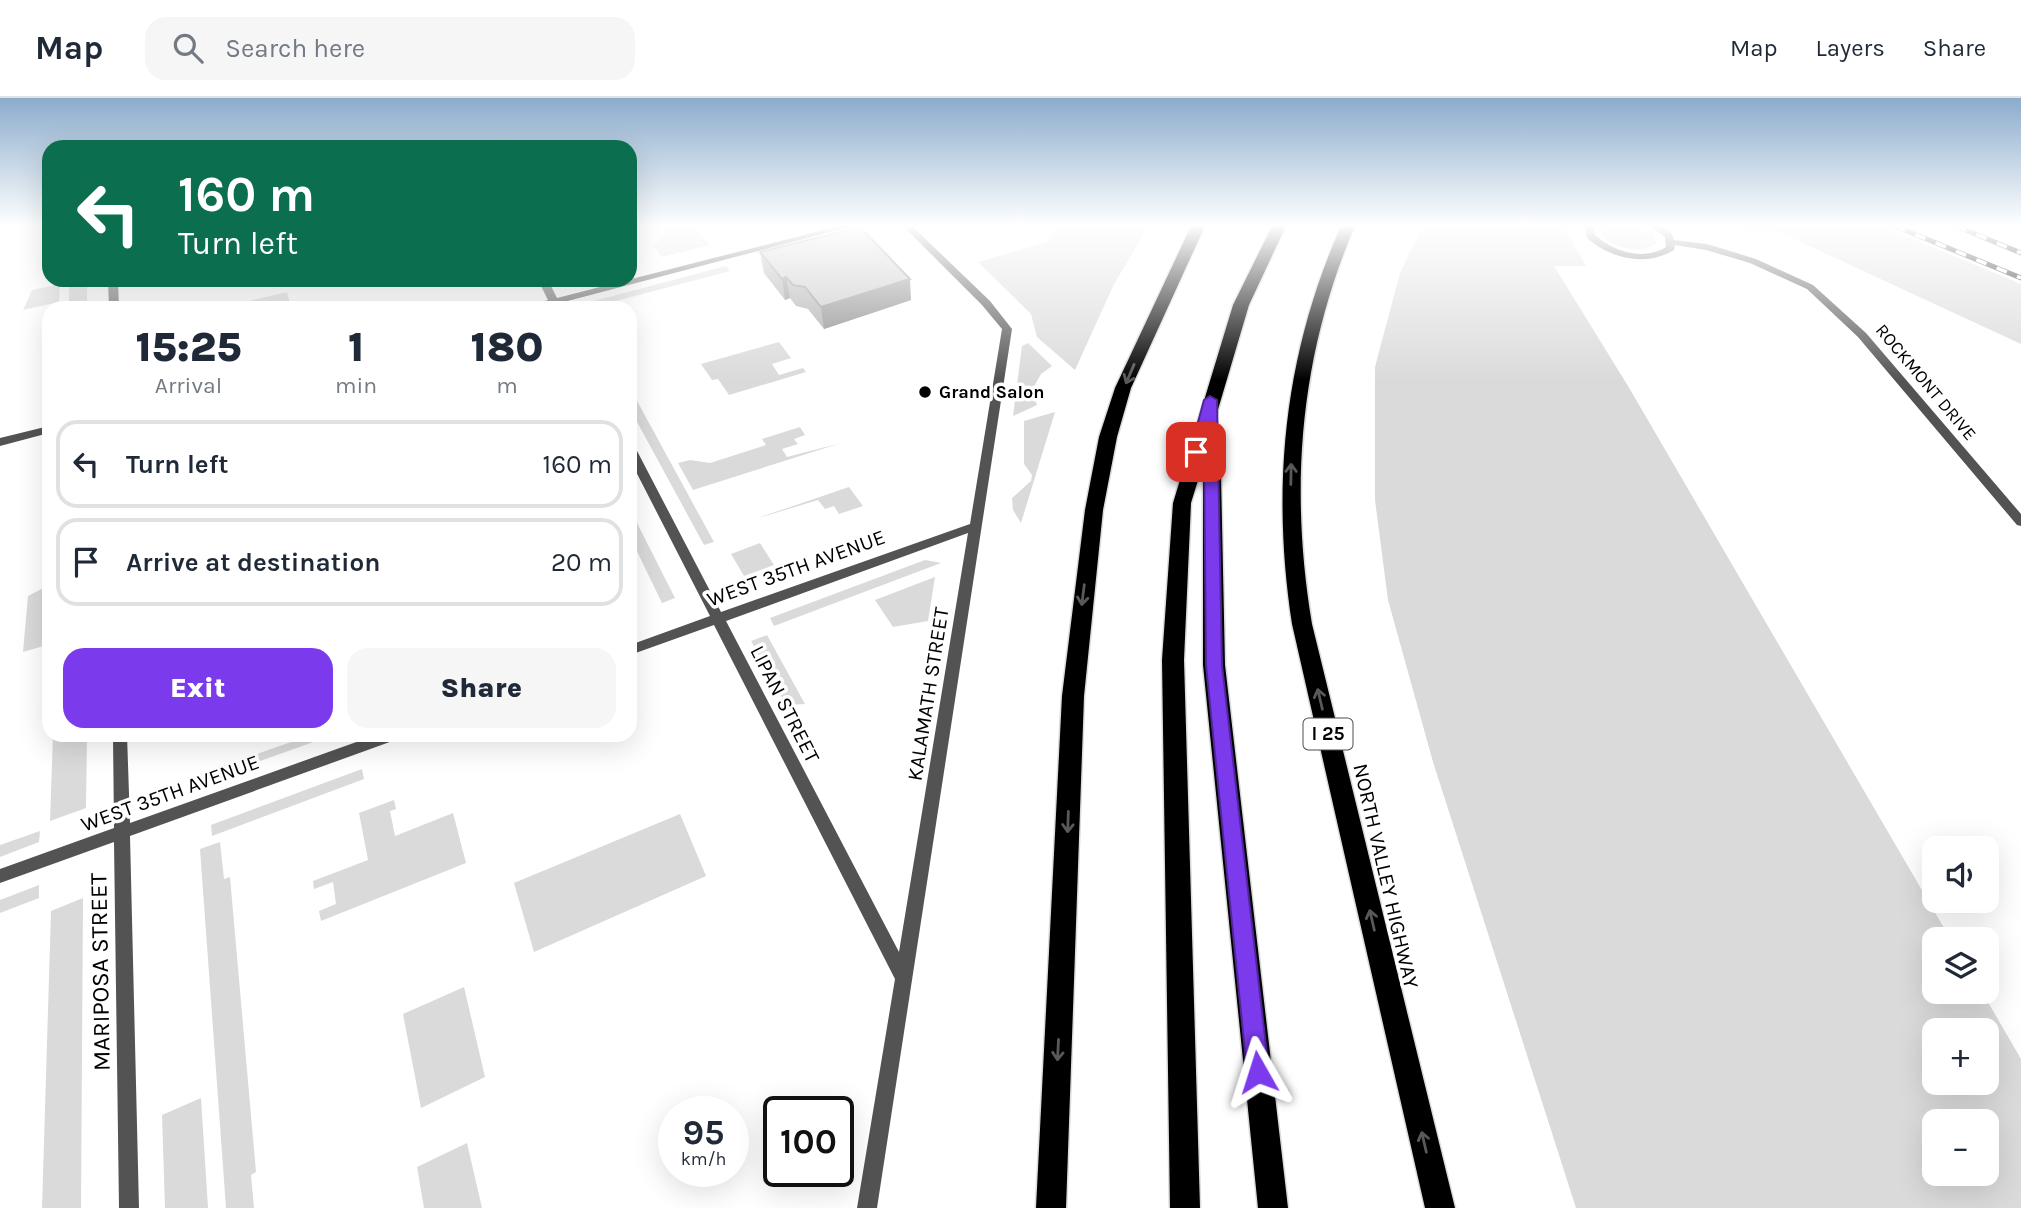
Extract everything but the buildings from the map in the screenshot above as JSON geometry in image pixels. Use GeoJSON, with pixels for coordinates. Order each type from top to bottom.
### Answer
{"type":"FeatureCollection","features":[{"type":"Feature","properties":{"kind":"highway"},"geometry":{"type":"LineString","coordinates":[[1051,1208],[1073,696],[1094,510],[1108,437],[1123,388],[1174,278]]}},
{"type":"Feature","properties":{"kind":"highway"},"geometry":{"type":"LineString","coordinates":[[1185,1208],[1173,660],[1182,503],[1210,400],[1241,305],[1254,278]]}},
{"type":"Feature","properties":{"kind":"highway","name":"NORTH VALLEY HIGHWAY"},"geometry":{"type":"LineString","coordinates":[[1326,278],[1299,378],[1293,424],[1291,547],[1302,624],[1440,1208]]}},
{"type":"Feature","properties":{"kind":"highway"},"geometry":{"type":"LineString","coordinates":[[1210,400],[1214,665],[1273,1208]]}},
{"type":"Feature","properties":{"kind":"street"},"geometry":{"type":"LineString","coordinates":[[637,283],[657,278]]}},
{"type":"Feature","properties":{"kind":"street","name":"KALAMATH STREET"},"geometry":{"type":"LineString","coordinates":[[867,1208],[1007,329],[960,278]]}},
{"type":"Feature","properties":{"kind":"street","name":"ROCKMONT DRIVE"},"geometry":{"type":"LineString","coordinates":[[1790,278],[1810,287],[1862,335],[2021,522]]}},
{"type":"Feature","properties":{"kind":"street"},"geometry":{"type":"LineString","coordinates":[[571,301],[623,287]]}},
{"type":"Feature","properties":{"kind":"street"},"geometry":{"type":"LineString","coordinates":[[0,442],[42,431]]}},
{"type":"Feature","properties":{"kind":"street","name":"LIPAN STREET"},"geometry":{"type":"LineString","coordinates":[[637,463],[904,979]]}},
{"type":"Feature","properties":{"kind":"street","name":"WEST 35TH AVENUE"},"geometry":{"type":"LineString","coordinates":[[637,648],[976,526]]}},
{"type":"Feature","properties":{"kind":"street","name":"MARIPOSA STREET"},"geometry":{"type":"LineString","coordinates":[[120,742],[129,1208]]}},
{"type":"Feature","properties":{"kind":"street","name":"WEST 35TH AVENUE"},"geometry":{"type":"LineString","coordinates":[[0,876],[374,742]]}},
{"type":"Feature","properties":{"kind":"shaded area"},"geometry":{"type":"Polygon","coordinates":[[[681,278],[704,278],[616,301],[594,301],[681,278]]]}},
{"type":"Feature","properties":{"kind":"shaded area"},"geometry":{"type":"Polygon","coordinates":[[[994,278],[1118,278],[1075,370],[1037,337],[1031,314],[994,278]]]}},
{"type":"Feature","properties":{"kind":"shaded area"},"geometry":{"type":"Polygon","coordinates":[[[1399,278],[1561,278],[1628,386],[1922,890],[1922,913],[1935,913],[1943,927],[1922,927],[1922,1004],[1989,1004],[1997,1018],[1922,1018],[1922,1095],[1999,1095],[1999,1021],[2021,1059],[2021,1208],[1576,1208],[1433,762],[1388,600],[1375,500],[1375,367],[1399,278]]]}},
{"type":"Feature","properties":{"kind":"shaded area"},"geometry":{"type":"Polygon","coordinates":[[[1878,278],[2006,278],[2021,284],[2021,344],[1878,278]]]}},
{"type":"Feature","properties":{"kind":"shaded area"},"geometry":{"type":"Polygon","coordinates":[[[60,287],[59,301],[42,301],[42,306],[23,310],[32,290],[60,287]]]}},
{"type":"Feature","properties":{"kind":"shaded area"},"geometry":{"type":"Polygon","coordinates":[[[69,287],[87,287],[87,301],[69,301],[69,287]]]}},
{"type":"Feature","properties":{"kind":"shaded area"},"geometry":{"type":"Polygon","coordinates":[[[287,292],[289,301],[249,301],[287,292]]]}},
{"type":"Feature","properties":{"kind":"shaded area"},"geometry":{"type":"Polygon","coordinates":[[[779,342],[791,358],[772,364],[779,375],[803,368],[806,372],[729,395],[718,379],[712,380],[701,364],[779,342]]]}},
{"type":"Feature","properties":{"kind":"shaded area"},"geometry":{"type":"Polygon","coordinates":[[[1028,343],[1052,366],[1041,374],[1032,390],[1037,405],[1013,416],[1022,346],[1028,343]]]}},
{"type":"Feature","properties":{"kind":"shaded area"},"geometry":{"type":"Polygon","coordinates":[[[637,401],[714,542],[704,545],[637,422],[637,401]]]}},
{"type":"Feature","properties":{"kind":"shaded area"},"geometry":{"type":"Polygon","coordinates":[[[1055,412],[1021,523],[1013,510],[1012,498],[1031,481],[1032,475],[1024,464],[1024,421],[1055,412]]]}},
{"type":"Feature","properties":{"kind":"shaded area"},"geometry":{"type":"Polygon","coordinates":[[[800,427],[805,435],[794,439],[798,444],[782,449],[787,457],[841,443],[693,490],[678,463],[690,460],[710,463],[766,445],[762,439],[800,427]]]}},
{"type":"Feature","properties":{"kind":"shaded area"},"geometry":{"type":"Polygon","coordinates":[[[849,487],[863,506],[839,514],[834,506],[825,509],[818,500],[752,520],[849,487]]]}},
{"type":"Feature","properties":{"kind":"shaded area"},"geometry":{"type":"Polygon","coordinates":[[[637,523],[675,598],[662,603],[637,551],[637,523]]]}},
{"type":"Feature","properties":{"kind":"shaded area"},"geometry":{"type":"Polygon","coordinates":[[[760,543],[774,565],[744,576],[731,554],[760,543]]]}},
{"type":"Feature","properties":{"kind":"shaded area"},"geometry":{"type":"Polygon","coordinates":[[[925,560],[941,563],[774,626],[770,618],[925,560]]]}},
{"type":"Feature","properties":{"kind":"shaded area"},"geometry":{"type":"Polygon","coordinates":[[[935,577],[928,621],[893,627],[875,600],[935,577]]]}},
{"type":"Feature","properties":{"kind":"shaded area"},"geometry":{"type":"Polygon","coordinates":[[[42,589],[42,646],[23,652],[28,596],[42,589]]]}},
{"type":"Feature","properties":{"kind":"shaded area"},"geometry":{"type":"Polygon","coordinates":[[[767,635],[805,704],[786,705],[751,641],[767,635]]]}},
{"type":"Feature","properties":{"kind":"shaded area"},"geometry":{"type":"Polygon","coordinates":[[[53,742],[87,742],[86,808],[50,821],[53,742]]]}},
{"type":"Feature","properties":{"kind":"shaded area"},"geometry":{"type":"Polygon","coordinates":[[[291,742],[313,742],[193,785],[192,777],[291,742]]]}},
{"type":"Feature","properties":{"kind":"shaded area"},"geometry":{"type":"Polygon","coordinates":[[[362,769],[364,779],[212,836],[211,825],[362,769]]]}},
{"type":"Feature","properties":{"kind":"shaded area"},"geometry":{"type":"Polygon","coordinates":[[[394,800],[396,809],[390,811],[395,836],[453,813],[466,863],[321,921],[319,911],[336,904],[333,882],[314,889],[313,881],[368,860],[359,813],[394,800]]]}},
{"type":"Feature","properties":{"kind":"shaded area"},"geometry":{"type":"Polygon","coordinates":[[[680,814],[706,876],[534,952],[514,883],[680,814]]]}},
{"type":"Feature","properties":{"kind":"shaded area"},"geometry":{"type":"Polygon","coordinates":[[[40,831],[39,842],[0,857],[0,845],[40,831]]]}},
{"type":"Feature","properties":{"kind":"shaded area"},"geometry":{"type":"Polygon","coordinates":[[[220,842],[224,879],[230,877],[256,1172],[251,1175],[254,1208],[226,1208],[200,849],[220,842]]]}},
{"type":"Feature","properties":{"kind":"shaded area"},"geometry":{"type":"Polygon","coordinates":[[[39,885],[39,898],[0,913],[0,900],[39,885]]]}},
{"type":"Feature","properties":{"kind":"shaded area"},"geometry":{"type":"Polygon","coordinates":[[[83,898],[81,1208],[42,1208],[51,911],[83,898]]]}},
{"type":"Feature","properties":{"kind":"shaded area"},"geometry":{"type":"Polygon","coordinates":[[[464,987],[485,1077],[421,1108],[403,1014],[464,987]]]}},
{"type":"Feature","properties":{"kind":"shaded area"},"geometry":{"type":"Polygon","coordinates":[[[201,1098],[208,1208],[165,1208],[162,1115],[201,1098]]]}},
{"type":"Feature","properties":{"kind":"shaded area"},"geometry":{"type":"Polygon","coordinates":[[[467,1143],[482,1208],[424,1208],[417,1167],[467,1143]]]}},
{"type":"Feature","properties":{"kind":"place","name":"Grand Salon"},"geometry":{"type":"Point","coordinates":[925,392]}},
{"type":"Feature","properties":{"kind":"route"},"geometry":{"type":"LineString","coordinates":[[1196,452],[1210,400],[1214,665],[1258,1072]]}}]}
